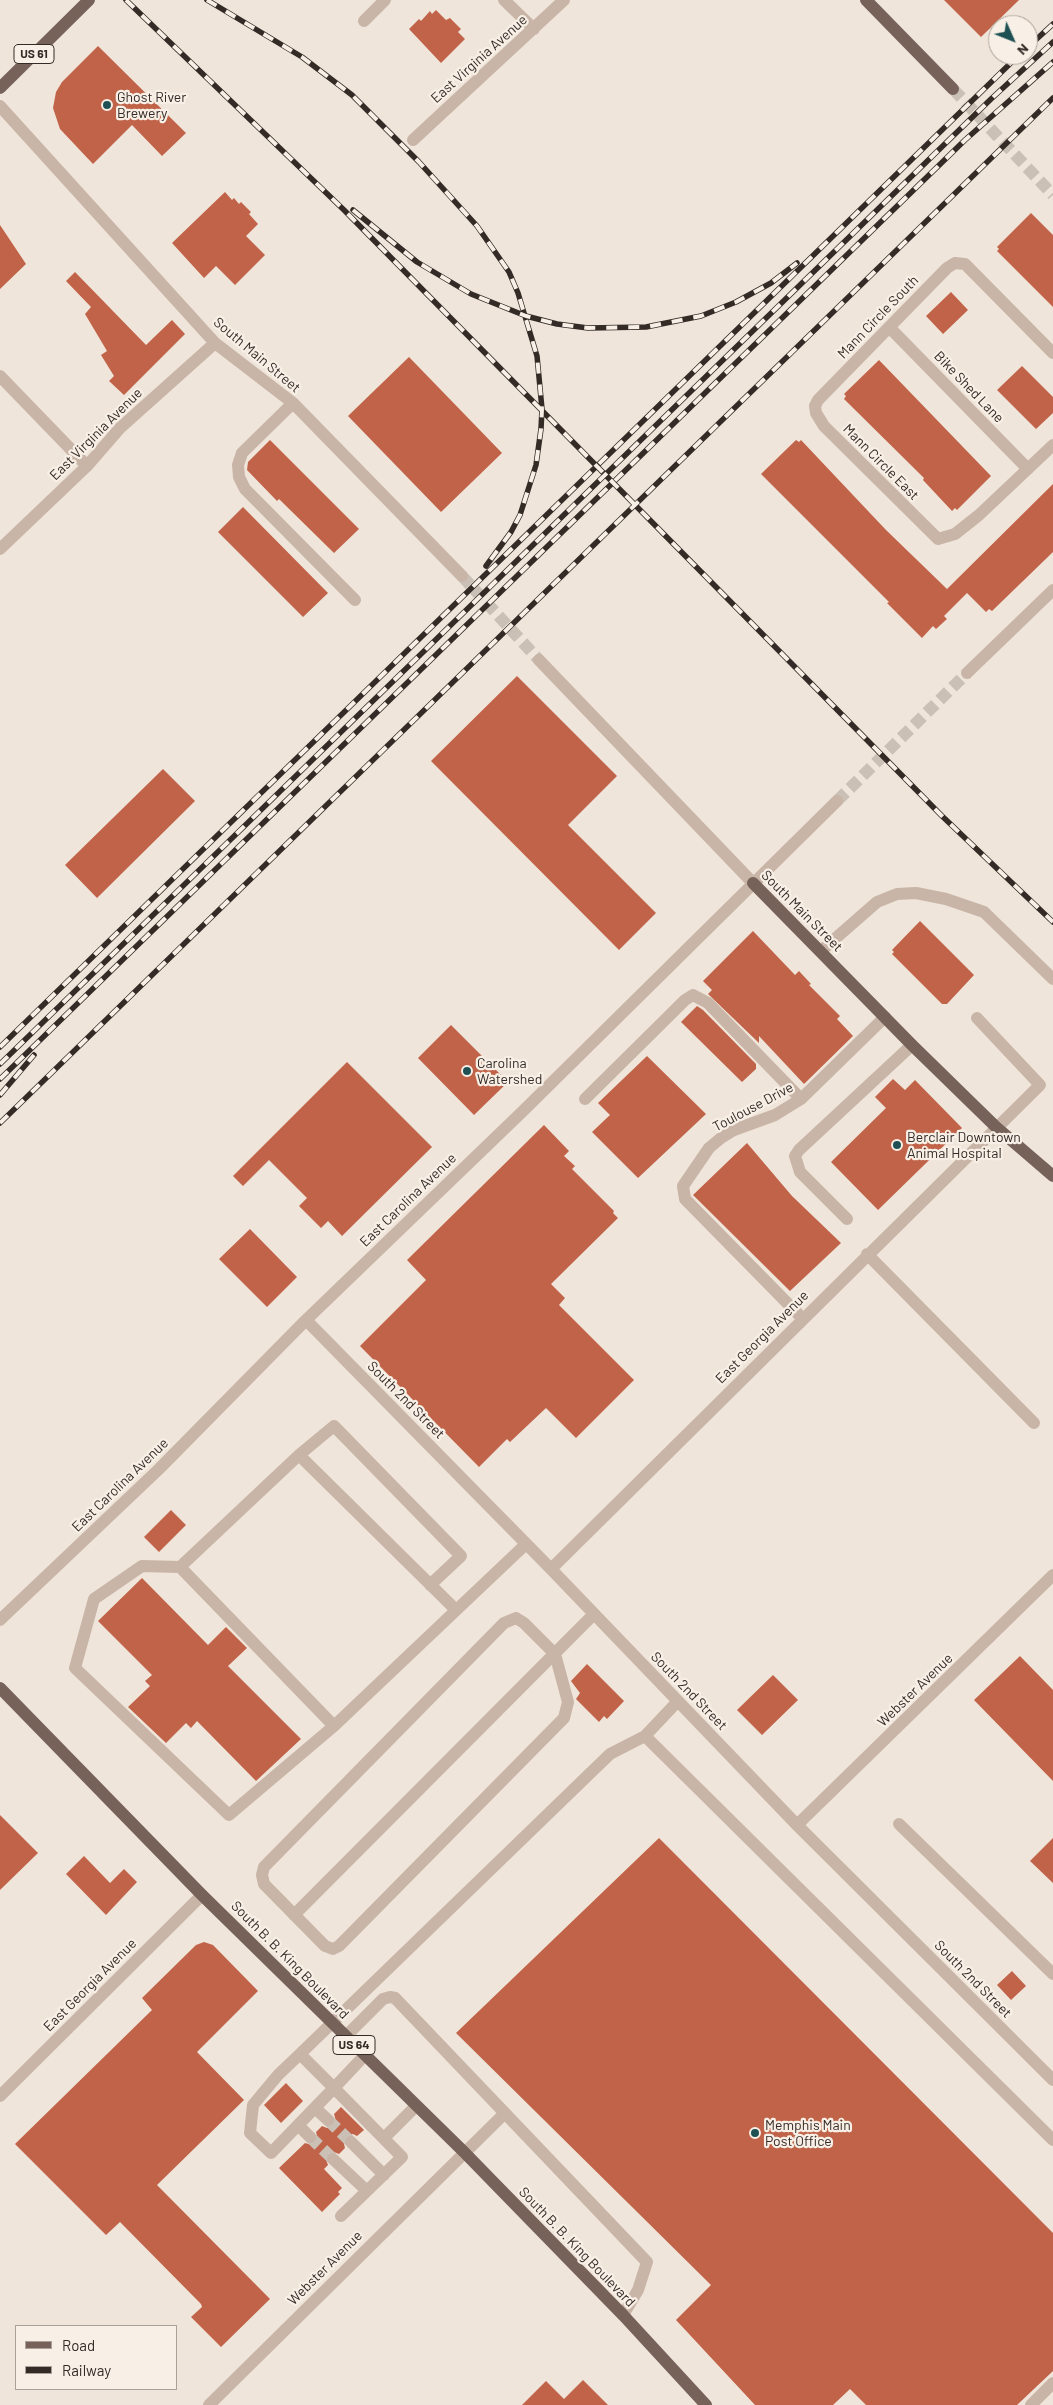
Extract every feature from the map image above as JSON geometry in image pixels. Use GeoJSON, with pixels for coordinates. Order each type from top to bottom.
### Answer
{"type":"FeatureCollection","features":[{"type":"Feature","properties":{"kind":"main road","name":"US 61"},"geometry":{"type":"LineString","coordinates":[[0,88],[89,0]]}},
{"type":"Feature","properties":{"kind":"main road"},"geometry":{"type":"LineString","coordinates":[[866,0],[953,89]]}},
{"type":"Feature","properties":{"kind":"main road","name":"South Main Street"},"geometry":{"type":"LineString","coordinates":[[753,883],[885,1016],[912,1046],[996,1127],[1053,1176]]}},
{"type":"Feature","properties":{"kind":"main road","name":"South B. B. King Boulevard"},"geometry":{"type":"LineString","coordinates":[[0,1688],[202,1895],[464,2152],[623,2315],[706,2405]]}},
{"type":"Feature","properties":{"kind":"street"},"geometry":{"type":"LineString","coordinates":[[364,21],[385,0]]}},
{"type":"Feature","properties":{"kind":"street"},"geometry":{"type":"LineString","coordinates":[[504,0],[534,29]]}},
{"type":"Feature","properties":{"kind":"street","name":"East Virginia Avenue"},"geometry":{"type":"LineString","coordinates":[[414,140],[564,0]]}},
{"type":"Feature","properties":{"kind":"street","name":"South Main Street"},"geometry":{"type":"LineString","coordinates":[[0,106],[215,343],[293,403],[462,576]]}},
{"type":"Feature","properties":{"kind":"street","name":"Mann Circle South"},"geometry":{"type":"LineString","coordinates":[[818,400],[947,268],[955,263],[965,264],[1053,354]]}},
{"type":"Feature","properties":{"kind":"street","name":"Bike Shed Lane"},"geometry":{"type":"LineString","coordinates":[[889,327],[1028,469]]}},
{"type":"Feature","properties":{"kind":"street","name":"East Virginia Avenue"},"geometry":{"type":"LineString","coordinates":[[0,549],[87,466],[120,428],[215,343]]}},
{"type":"Feature","properties":{"kind":"street"},"geometry":{"type":"LineString","coordinates":[[0,376],[87,466]]}},
{"type":"Feature","properties":{"kind":"street","name":"Mann Circle East"},"geometry":{"type":"LineString","coordinates":[[818,400],[816,413],[824,426],[938,538],[955,534],[980,514],[1028,469]]}},
{"type":"Feature","properties":{"kind":"street"},"geometry":{"type":"LineString","coordinates":[[293,403],[242,453],[238,465],[239,477],[245,490],[355,600]]}},
{"type":"Feature","properties":{"kind":"street"},"geometry":{"type":"LineString","coordinates":[[1028,469],[1053,445]]}},
{"type":"Feature","properties":{"kind":"street"},"geometry":{"type":"LineString","coordinates":[[967,673],[1053,590]]}},
{"type":"Feature","properties":{"kind":"street","name":"South Main Street"},"geometry":{"type":"LineString","coordinates":[[539,660],[753,883]]}},
{"type":"Feature","properties":{"kind":"street","name":"East Carolina Avenue"},"geometry":{"type":"LineString","coordinates":[[0,1620],[159,1469],[306,1320],[523,1111],[836,801]]}},
{"type":"Feature","properties":{"kind":"street"},"geometry":{"type":"LineString","coordinates":[[821,951],[878,902],[897,894],[916,893],[984,912],[1053,979]]}},
{"type":"Feature","properties":{"kind":"street"},"geometry":{"type":"LineString","coordinates":[[585,1099],[693,995],[708,1003],[801,1099]]}},
{"type":"Feature","properties":{"kind":"street","name":"Toulouse Drive"},"geometry":{"type":"LineString","coordinates":[[802,1318],[685,1199],[683,1186],[709,1148],[734,1130],[775,1115],[801,1099],[885,1016]]}},
{"type":"Feature","properties":{"kind":"street","name":"East Georgia Avenue"},"geometry":{"type":"LineString","coordinates":[[551,1569],[802,1318],[1040,1085],[977,1018]]}},
{"type":"Feature","properties":{"kind":"street"},"geometry":{"type":"LineString","coordinates":[[847,1218],[800,1172],[796,1156],[799,1150],[912,1046]]}},
{"type":"Feature","properties":{"kind":"street"},"geometry":{"type":"LineString","coordinates":[[867,1254],[1034,1423]]}},
{"type":"Feature","properties":{"kind":"street","name":"South 2nd Street"},"geometry":{"type":"LineString","coordinates":[[306,1320],[551,1569],[797,1825],[1053,2080]]}},
{"type":"Feature","properties":{"kind":"street"},"geometry":{"type":"LineString","coordinates":[[180,1567],[299,1455],[334,1426],[461,1556],[430,1584]]}},
{"type":"Feature","properties":{"kind":"street"},"geometry":{"type":"LineString","coordinates":[[299,1455],[456,1610]]}},
{"type":"Feature","properties":{"kind":"street"},"geometry":{"type":"LineString","coordinates":[[334,1726],[180,1567],[142,1566],[94,1599],[75,1668],[228,1815],[334,1726],[526,1544]]}},
{"type":"Feature","properties":{"kind":"street","name":"Webster Avenue"},"geometry":{"type":"LineString","coordinates":[[797,1825],[1053,1575]]}},
{"type":"Feature","properties":{"kind":"street"},"geometry":{"type":"LineString","coordinates":[[294,1915],[594,1614]]}},
{"type":"Feature","properties":{"kind":"street"},"geometry":{"type":"LineString","coordinates":[[516,1618],[524,1623],[555,1654],[568,1702],[564,1718],[346,1940],[333,1950],[325,1946],[294,1915],[264,1884],[262,1875],[264,1867],[504,1623],[516,1618]]}},
{"type":"Feature","properties":{"kind":"street"},"geometry":{"type":"LineString","coordinates":[[365,2055],[271,2153],[250,2133],[253,2105],[278,2075],[333,2024],[610,1754],[645,1736],[678,1701]]}},
{"type":"Feature","properties":{"kind":"street"},"geometry":{"type":"LineString","coordinates":[[645,1736],[1053,2140]]}},
{"type":"Feature","properties":{"kind":"street"},"geometry":{"type":"LineString","coordinates":[[899,1824],[1053,1974]]}},
{"type":"Feature","properties":{"kind":"street","name":"East Georgia Avenue"},"geometry":{"type":"LineString","coordinates":[[0,2096],[202,1895]]}},
{"type":"Feature","properties":{"kind":"street"},"geometry":{"type":"LineString","coordinates":[[346,2036],[383,1999],[390,1996],[395,1998],[647,2262],[638,2290],[623,2315]]}},
{"type":"Feature","properties":{"kind":"street"},"geometry":{"type":"LineString","coordinates":[[300,2054],[402,2156],[341,2216]]}},
{"type":"Feature","properties":{"kind":"street"},"geometry":{"type":"LineString","coordinates":[[384,2138],[416,2106]]}},
{"type":"Feature","properties":{"kind":"street"},"geometry":{"type":"LineString","coordinates":[[314,2108],[328,2120]]}},
{"type":"Feature","properties":{"kind":"street","name":"Webster Avenue"},"geometry":{"type":"LineString","coordinates":[[209,2405],[505,2113]]}},
{"type":"Feature","properties":{"kind":"street"},"geometry":{"type":"LineString","coordinates":[[298,2125],[310,2138]]}},
{"type":"Feature","properties":{"kind":"street"},"geometry":{"type":"LineString","coordinates":[[352,2142],[384,2175]]}},
{"type":"Feature","properties":{"kind":"street"},"geometry":{"type":"LineString","coordinates":[[333,2159],[366,2191]]}},
{"type":"Feature","properties":{"kind":"street"},"geometry":{"type":"LineString","coordinates":[[1031,2405],[1053,2383]]}},
{"type":"Feature","properties":{"kind":"building"},"geometry":{"type":"Polygon","coordinates":[[[944,0],[1019,0],[1004,15],[988,15],[988,30],[981,37],[944,0]]]}},
{"type":"Feature","properties":{"kind":"building"},"geometry":{"type":"Polygon","coordinates":[[[436,10],[446,20],[450,18],[461,29],[458,32],[465,39],[441,63],[409,29],[419,19],[421,21],[430,11],[432,14],[436,10]]]}},
{"type":"Feature","properties":{"kind":"building","name":"Ghost River Brewery"},"geometry":{"type":"Polygon","coordinates":[[[98,46],[186,133],[162,156],[132,125],[93,164],[60,129],[53,108],[56,92],[62,82],[98,46]]]}},
{"type":"Feature","properties":{"kind":"building"},"geometry":{"type":"Polygon","coordinates":[[[225,192],[232,200],[234,198],[239,204],[241,202],[251,212],[249,214],[258,224],[246,236],[265,255],[235,285],[216,266],[204,278],[172,243],[225,192]]]}},
{"type":"Feature","properties":{"kind":"building"},"geometry":{"type":"Polygon","coordinates":[[[1031,213],[1053,235],[1053,307],[997,251],[999,249],[997,247],[1031,213]]]}},
{"type":"Feature","properties":{"kind":"building"},"geometry":{"type":"Polygon","coordinates":[[[0,225],[26,264],[0,289],[0,225]]]}},
{"type":"Feature","properties":{"kind":"building"},"geometry":{"type":"Polygon","coordinates":[[[75,272],[146,345],[172,320],[185,334],[124,395],[109,381],[114,376],[101,355],[107,351],[85,314],[91,307],[66,281],[75,272]]]}},
{"type":"Feature","properties":{"kind":"building"},"geometry":{"type":"Polygon","coordinates":[[[951,292],[968,310],[943,334],[926,316],[951,292]]]}},
{"type":"Feature","properties":{"kind":"building"},"geometry":{"type":"Polygon","coordinates":[[[409,357],[502,453],[441,512],[348,416],[409,357]]]}},
{"type":"Feature","properties":{"kind":"building"},"geometry":{"type":"Polygon","coordinates":[[[879,360],[991,476],[957,510],[955,508],[952,511],[923,480],[924,478],[844,399],[846,396],[844,394],[879,360]]]}},
{"type":"Feature","properties":{"kind":"building"},"geometry":{"type":"Polygon","coordinates":[[[1022,366],[1053,397],[1053,413],[1036,429],[997,390],[1022,366]]]}},
{"type":"Feature","properties":{"kind":"building"},"geometry":{"type":"Polygon","coordinates":[[[270,440],[359,529],[334,553],[279,499],[277,501],[247,470],[248,462],[270,440]]]}},
{"type":"Feature","properties":{"kind":"building"},"geometry":{"type":"Polygon","coordinates":[[[796,440],[799,442],[801,440],[886,530],[947,589],[1053,484],[1053,552],[992,611],[989,609],[986,612],[967,593],[944,616],[947,619],[936,629],[933,626],[922,638],[887,603],[889,602],[761,474],[796,440]]]}},
{"type":"Feature","properties":{"kind":"building"},"geometry":{"type":"Polygon","coordinates":[[[243,507],[328,593],[303,617],[218,532],[243,507]]]}},
{"type":"Feature","properties":{"kind":"building"},"geometry":{"type":"Polygon","coordinates":[[[517,676],[617,776],[568,825],[656,913],[619,950],[431,761],[517,676]]]}},
{"type":"Feature","properties":{"kind":"building"},"geometry":{"type":"Polygon","coordinates":[[[163,769],[195,801],[97,898],[65,865],[163,769]]]}},
{"type":"Feature","properties":{"kind":"building"},"geometry":{"type":"Polygon","coordinates":[[[920,921],[974,975],[947,1004],[942,1004],[892,954],[894,952],[892,950],[920,921]]]}},
{"type":"Feature","properties":{"kind":"building"},"geometry":{"type":"Polygon","coordinates":[[[753,931],[795,975],[799,971],[811,984],[809,985],[840,1016],[837,1019],[853,1036],[804,1084],[759,1036],[759,1043],[708,994],[712,990],[703,981],[753,931]]]}},
{"type":"Feature","properties":{"kind":"building"},"geometry":{"type":"Polygon","coordinates":[[[697,1006],[756,1064],[756,1069],[742,1082],[681,1022],[697,1006]]]}},
{"type":"Feature","properties":{"kind":"building","name":"Carolina Watershed"},"geometry":{"type":"Polygon","coordinates":[[[451,1025],[508,1082],[474,1115],[418,1058],[451,1025]]]}},
{"type":"Feature","properties":{"kind":"building"},"geometry":{"type":"Polygon","coordinates":[[[647,1056],[706,1114],[638,1178],[592,1132],[610,1115],[598,1103],[647,1056]]]}},
{"type":"Feature","properties":{"kind":"building"},"geometry":{"type":"Polygon","coordinates":[[[347,1062],[432,1147],[342,1236],[328,1221],[321,1228],[299,1206],[307,1198],[269,1160],[243,1186],[233,1176],[347,1062]]]}},
{"type":"Feature","properties":{"kind":"building","name":"Berclair Downtown Animal Hospital"},"geometry":{"type":"Polygon","coordinates":[[[893,1079],[905,1090],[915,1080],[962,1128],[878,1210],[831,1162],[886,1108],[875,1097],[893,1079]]]}},
{"type":"Feature","properties":{"kind":"building"},"geometry":{"type":"Polygon","coordinates":[[[544,1125],[569,1151],[564,1156],[575,1166],[572,1169],[614,1211],[613,1213],[618,1218],[551,1284],[565,1298],[559,1305],[634,1380],[576,1438],[546,1408],[510,1442],[507,1439],[479,1467],[360,1346],[426,1280],[407,1260],[544,1125]]]}},
{"type":"Feature","properties":{"kind":"building"},"geometry":{"type":"Polygon","coordinates":[[[747,1143],[792,1196],[841,1243],[790,1291],[693,1195],[747,1143]]]}},
{"type":"Feature","properties":{"kind":"building"},"geometry":{"type":"Polygon","coordinates":[[[250,1229],[297,1277],[267,1307],[219,1259],[250,1229]]]}},
{"type":"Feature","properties":{"kind":"building"},"geometry":{"type":"Polygon","coordinates":[[[171,1510],[186,1525],[159,1552],[144,1537],[171,1510]]]}},
{"type":"Feature","properties":{"kind":"building"},"geometry":{"type":"Polygon","coordinates":[[[142,1578],[208,1645],[226,1627],[247,1648],[228,1666],[301,1739],[256,1781],[197,1721],[191,1728],[186,1723],[166,1743],[128,1707],[150,1686],[145,1681],[152,1675],[98,1621],[142,1578]]]}},
{"type":"Feature","properties":{"kind":"building"},"geometry":{"type":"Polygon","coordinates":[[[1020,1656],[1053,1690],[1053,1781],[974,1700],[1020,1656]]]}},
{"type":"Feature","properties":{"kind":"building"},"geometry":{"type":"Polygon","coordinates":[[[587,1664],[624,1701],[607,1719],[604,1716],[599,1722],[576,1699],[580,1693],[571,1681],[587,1664]]]}},
{"type":"Feature","properties":{"kind":"building"},"geometry":{"type":"Polygon","coordinates":[[[773,1675],[798,1700],[762,1735],[737,1710],[773,1675]]]}},
{"type":"Feature","properties":{"kind":"building"},"geometry":{"type":"Polygon","coordinates":[[[0,1815],[38,1853],[0,1890],[0,1815]]]}},
{"type":"Feature","properties":{"kind":"building","name":"Memphis Main Post Office"},"geometry":{"type":"Polygon","coordinates":[[[659,1838],[1053,2233],[1053,2371],[1017,2405],[866,2405],[850,2389],[833,2405],[755,2405],[676,2320],[711,2285],[456,2033],[659,1838]]]}},
{"type":"Feature","properties":{"kind":"building"},"geometry":{"type":"Polygon","coordinates":[[[1053,1838],[1053,1883],[1030,1861],[1053,1838]]]}},
{"type":"Feature","properties":{"kind":"building"},"geometry":{"type":"Polygon","coordinates":[[[84,1856],[110,1883],[124,1869],[137,1882],[106,1915],[66,1874],[84,1856]]]}},
{"type":"Feature","properties":{"kind":"building"},"geometry":{"type":"Polygon","coordinates":[[[204,1942],[213,1945],[258,1991],[197,2052],[244,2100],[157,2185],[270,2299],[221,2347],[191,2317],[202,2307],[201,2304],[120,2222],[106,2235],[15,2144],[152,2010],[142,1998],[196,1945],[204,1942]]]}},
{"type":"Feature","properties":{"kind":"building"},"geometry":{"type":"Polygon","coordinates":[[[1012,1971],[1026,1986],[1011,2000],[997,1985],[1012,1971]]]}},
{"type":"Feature","properties":{"kind":"building"},"geometry":{"type":"Polygon","coordinates":[[[286,2083],[303,2101],[281,2123],[264,2105],[286,2083]]]}},
{"type":"Feature","properties":{"kind":"building"},"geometry":{"type":"Polygon","coordinates":[[[341,2107],[364,2130],[357,2136],[353,2134],[346,2136],[343,2140],[345,2148],[339,2154],[331,2151],[325,2157],[328,2165],[324,2169],[342,2188],[338,2192],[340,2194],[322,2212],[279,2168],[305,2143],[312,2145],[315,2143],[318,2139],[316,2132],[322,2126],[327,2128],[334,2126],[336,2121],[334,2114],[341,2107]]]}},
{"type":"Feature","properties":{"kind":"building"},"geometry":{"type":"Polygon","coordinates":[[[583,2380],[608,2405],[522,2405],[546,2381],[564,2399],[583,2380]]]}},
{"type":"Feature","properties":{"kind":"tunnel"},"geometry":{"type":"LineString","coordinates":[[953,89],[1053,195]]}},
{"type":"Feature","properties":{"kind":"tunnel"},"geometry":{"type":"LineString","coordinates":[[462,576],[539,660]]}},
{"type":"Feature","properties":{"kind":"tunnel"},"geometry":{"type":"LineString","coordinates":[[837,801],[967,673]]}},
{"type":"Feature","properties":{"kind":"tunnel"},"geometry":{"type":"LineString","coordinates":[[328,2120],[351,2142]]}},
{"type":"Feature","properties":{"kind":"tunnel"},"geometry":{"type":"LineString","coordinates":[[310,2137],[333,2159]]}},
{"type":"Feature","properties":{"kind":"railway"},"geometry":{"type":"LineString","coordinates":[[126,0],[344,210],[942,816],[1053,922]]}},
{"type":"Feature","properties":{"kind":"railway"},"geometry":{"type":"LineString","coordinates":[[207,0],[302,57],[352,95],[419,162],[477,226],[509,272],[518,293],[537,356],[542,409],[541,429],[536,465],[520,515],[511,532],[486,566]]}},
{"type":"Feature","properties":{"kind":"railway"},"geometry":{"type":"LineString","coordinates":[[1038,38],[1053,24]]}},
{"type":"Feature","properties":{"kind":"railway"},"geometry":{"type":"LineString","coordinates":[[0,1064],[991,99],[1053,42]]}},
{"type":"Feature","properties":{"kind":"railway"},"geometry":{"type":"LineString","coordinates":[[0,1079],[965,140],[1053,62]]}},
{"type":"Feature","properties":{"kind":"railway"},"geometry":{"type":"LineString","coordinates":[[0,1047],[1009,65]]}},
{"type":"Feature","properties":{"kind":"railway"},"geometry":{"type":"LineString","coordinates":[[0,1123],[1053,98]]}},
{"type":"Feature","properties":{"kind":"railway"},"geometry":{"type":"LineString","coordinates":[[353,210],[417,262],[471,294],[526,316],[557,324],[588,328],[646,327],[701,316],[736,302],[771,283],[797,263]]}},
{"type":"Feature","properties":{"kind":"railway"},"geometry":{"type":"LineString","coordinates":[[0,1095],[34,1055]]}},
{"type":"Feature","properties":{"kind":"place","name":"Ghost River Brewery"},"geometry":{"type":"Point","coordinates":[107,105]}},
{"type":"Feature","properties":{"kind":"place","name":"Carolina Watershed"},"geometry":{"type":"Point","coordinates":[467,1071]}},
{"type":"Feature","properties":{"kind":"place","name":"Berclair Downtown Animal Hospital"},"geometry":{"type":"Point","coordinates":[897,1145]}},
{"type":"Feature","properties":{"kind":"place","name":"Memphis Main Post Office"},"geometry":{"type":"Point","coordinates":[755,2133]}}]}
